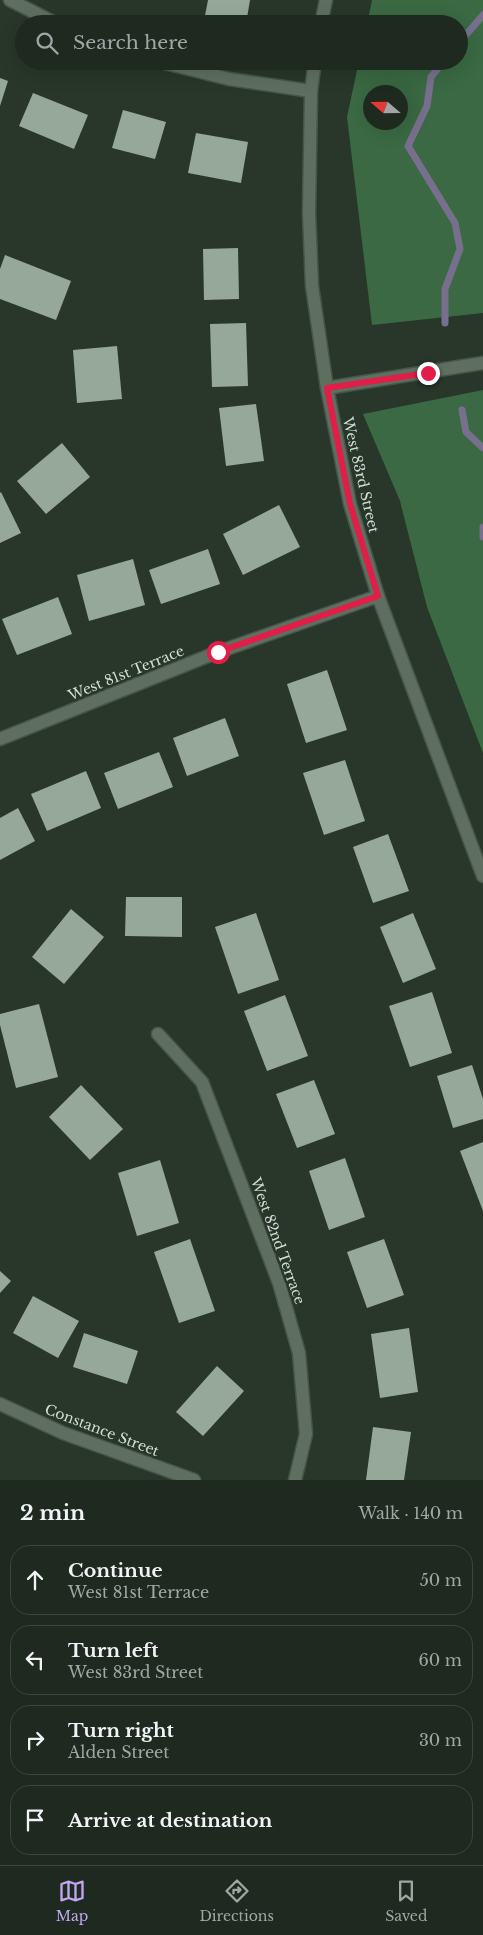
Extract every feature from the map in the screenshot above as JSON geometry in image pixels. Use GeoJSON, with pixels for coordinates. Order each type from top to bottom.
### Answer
{"type":"FeatureCollection","features":[{"type":"Feature","properties":{"kind":"street"},"geometry":{"type":"LineString","coordinates":[[10,0],[39,15]]}},
{"type":"Feature","properties":{"kind":"street"},"geometry":{"type":"LineString","coordinates":[[323,15],[326,0]]}},
{"type":"Feature","properties":{"kind":"street"},"geometry":{"type":"LineString","coordinates":[[193,70],[229,79],[311,91]]}},
{"type":"Feature","properties":{"kind":"street","name":"West 83rd Street"},"geometry":{"type":"LineString","coordinates":[[314,70],[311,91],[309,213],[312,286],[327,388],[350,504],[378,596],[483,876]]}},
{"type":"Feature","properties":{"kind":"street"},"geometry":{"type":"LineString","coordinates":[[327,388],[483,363]]}},
{"type":"Feature","properties":{"kind":"street","name":"West 81st Terrace"},"geometry":{"type":"LineString","coordinates":[[0,739],[218,652],[378,596]]}},
{"type":"Feature","properties":{"kind":"street","name":"West 82nd Terrace"},"geometry":{"type":"LineString","coordinates":[[158,1034],[202,1082],[279,1283],[299,1353],[306,1434],[294,1480]]}},
{"type":"Feature","properties":{"kind":"street","name":"Constance Street"},"geometry":{"type":"LineString","coordinates":[[0,1404],[63,1433],[194,1480]]}},
{"type":"Feature","properties":{"kind":"green space"},"geometry":{"type":"Polygon","coordinates":[[[372,0],[483,0],[483,313],[372,325],[347,117],[357,70],[468,70],[468,15],[369,15],[372,0]]]}},
{"type":"Feature","properties":{"kind":"green space"},"geometry":{"type":"Polygon","coordinates":[[[483,390],[483,753],[427,607],[400,501],[363,414],[483,390]]]}},
{"type":"Feature","properties":{"kind":"building"},"geometry":{"type":"Polygon","coordinates":[[[208,0],[250,0],[248,15],[205,15],[208,0]]]}},
{"type":"Feature","properties":{"kind":"building"},"geometry":{"type":"Polygon","coordinates":[[[0,78],[8,81],[0,106],[0,78]]]}},
{"type":"Feature","properties":{"kind":"building"},"geometry":{"type":"Polygon","coordinates":[[[33,93],[88,115],[74,149],[19,126],[33,93]]]}},
{"type":"Feature","properties":{"kind":"building"},"geometry":{"type":"Polygon","coordinates":[[[123,110],[166,122],[155,159],[112,148],[123,110]]]}},
{"type":"Feature","properties":{"kind":"building"},"geometry":{"type":"Polygon","coordinates":[[[196,133],[248,142],[241,183],[188,173],[196,133]]]}},
{"type":"Feature","properties":{"kind":"building"},"geometry":{"type":"Polygon","coordinates":[[[238,248],[239,299],[204,300],[203,249],[238,248]]]}},
{"type":"Feature","properties":{"kind":"building"},"geometry":{"type":"Polygon","coordinates":[[[5,255],[71,281],[56,320],[0,299],[0,269],[5,255]]]}},
{"type":"Feature","properties":{"kind":"building"},"geometry":{"type":"Polygon","coordinates":[[[246,323],[248,386],[212,387],[210,324],[246,323]]]}},
{"type":"Feature","properties":{"kind":"building"},"geometry":{"type":"Polygon","coordinates":[[[117,346],[122,399],[77,403],[73,350],[117,346]]]}},
{"type":"Feature","properties":{"kind":"building"},"geometry":{"type":"Polygon","coordinates":[[[256,404],[264,461],[226,466],[219,408],[256,404]]]}},
{"type":"Feature","properties":{"kind":"building"},"geometry":{"type":"Polygon","coordinates":[[[62,443],[90,477],[46,514],[17,481],[62,443]]]}},
{"type":"Feature","properties":{"kind":"building"},"geometry":{"type":"Polygon","coordinates":[[[0,493],[21,533],[0,543],[0,493]]]}},
{"type":"Feature","properties":{"kind":"building"},"geometry":{"type":"Polygon","coordinates":[[[279,505],[300,547],[243,575],[223,534],[279,505]]]}},
{"type":"Feature","properties":{"kind":"building"},"geometry":{"type":"Polygon","coordinates":[[[208,549],[220,584],[161,604],[149,570],[208,549]]]}},
{"type":"Feature","properties":{"kind":"building"},"geometry":{"type":"Polygon","coordinates":[[[133,559],[145,605],[89,621],[77,575],[133,559]]]}},
{"type":"Feature","properties":{"kind":"building"},"geometry":{"type":"Polygon","coordinates":[[[58,597],[72,634],[17,655],[2,619],[58,597]]]}},
{"type":"Feature","properties":{"kind":"building"},"geometry":{"type":"Polygon","coordinates":[[[327,670],[347,730],[306,743],[287,684],[327,670]]]}},
{"type":"Feature","properties":{"kind":"building"},"geometry":{"type":"Polygon","coordinates":[[[225,718],[239,756],[187,776],[173,738],[225,718]]]}},
{"type":"Feature","properties":{"kind":"building"},"geometry":{"type":"Polygon","coordinates":[[[159,752],[173,787],[118,809],[104,773],[159,752]]]}},
{"type":"Feature","properties":{"kind":"building"},"geometry":{"type":"Polygon","coordinates":[[[345,760],[365,821],[324,835],[303,773],[345,760]]]}},
{"type":"Feature","properties":{"kind":"building"},"geometry":{"type":"Polygon","coordinates":[[[86,771],[101,808],[47,831],[31,794],[86,771]]]}},
{"type":"Feature","properties":{"kind":"building"},"geometry":{"type":"Polygon","coordinates":[[[18,808],[35,841],[0,860],[0,818],[18,808]]]}},
{"type":"Feature","properties":{"kind":"building"},"geometry":{"type":"Polygon","coordinates":[[[388,834],[409,891],[373,903],[353,847],[388,834]]]}},
{"type":"Feature","properties":{"kind":"building"},"geometry":{"type":"Polygon","coordinates":[[[126,897],[182,897],[182,937],[125,936],[126,897]]]}},
{"type":"Feature","properties":{"kind":"building"},"geometry":{"type":"Polygon","coordinates":[[[71,909],[104,937],[64,984],[32,957],[71,909]]]}},
{"type":"Feature","properties":{"kind":"building"},"geometry":{"type":"Polygon","coordinates":[[[256,913],[279,980],[238,994],[215,927],[256,913]]]}},
{"type":"Feature","properties":{"kind":"building"},"geometry":{"type":"Polygon","coordinates":[[[413,913],[436,969],[403,983],[380,927],[413,913]]]}},
{"type":"Feature","properties":{"kind":"building"},"geometry":{"type":"Polygon","coordinates":[[[432,992],[452,1053],[410,1067],[389,1006],[432,992]]]}},
{"type":"Feature","properties":{"kind":"building"},"geometry":{"type":"Polygon","coordinates":[[[285,995],[308,1056],[267,1071],[244,1011],[285,995]]]}},
{"type":"Feature","properties":{"kind":"building"},"geometry":{"type":"Polygon","coordinates":[[[39,1004],[58,1077],[16,1088],[0,1025],[0,1014],[39,1004]]]}},
{"type":"Feature","properties":{"kind":"building"},"geometry":{"type":"Polygon","coordinates":[[[472,1065],[483,1099],[483,1119],[453,1128],[437,1076],[472,1065]]]}},
{"type":"Feature","properties":{"kind":"building"},"geometry":{"type":"Polygon","coordinates":[[[314,1080],[335,1134],[297,1148],[276,1094],[314,1080]]]}},
{"type":"Feature","properties":{"kind":"building"},"geometry":{"type":"Polygon","coordinates":[[[81,1085],[123,1129],[90,1160],[49,1117],[81,1085]]]}},
{"type":"Feature","properties":{"kind":"building"},"geometry":{"type":"Polygon","coordinates":[[[483,1142],[483,1211],[460,1151],[483,1142]]]}},
{"type":"Feature","properties":{"kind":"building"},"geometry":{"type":"Polygon","coordinates":[[[345,1158],[365,1217],[329,1230],[309,1171],[345,1158]]]}},
{"type":"Feature","properties":{"kind":"building"},"geometry":{"type":"Polygon","coordinates":[[[160,1160],[179,1223],[137,1236],[118,1173],[160,1160]]]}},
{"type":"Feature","properties":{"kind":"building"},"geometry":{"type":"Polygon","coordinates":[[[190,1239],[215,1311],[179,1323],[154,1252],[190,1239]]]}},
{"type":"Feature","properties":{"kind":"building"},"geometry":{"type":"Polygon","coordinates":[[[384,1239],[404,1295],[367,1308],[347,1252],[384,1239]]]}},
{"type":"Feature","properties":{"kind":"building"},"geometry":{"type":"Polygon","coordinates":[[[0,1271],[11,1281],[0,1293],[0,1271]]]}},
{"type":"Feature","properties":{"kind":"building"},"geometry":{"type":"Polygon","coordinates":[[[33,1296],[79,1321],[58,1358],[13,1333],[33,1296]]]}},
{"type":"Feature","properties":{"kind":"building"},"geometry":{"type":"Polygon","coordinates":[[[409,1328],[418,1392],[380,1398],[371,1334],[409,1328]]]}},
{"type":"Feature","properties":{"kind":"building"},"geometry":{"type":"Polygon","coordinates":[[[84,1333],[138,1351],[127,1384],[73,1367],[84,1333]]]}},
{"type":"Feature","properties":{"kind":"building"},"geometry":{"type":"Polygon","coordinates":[[[217,1366],[244,1391],[203,1436],[176,1412],[217,1366]]]}},
{"type":"Feature","properties":{"kind":"building"},"geometry":{"type":"Polygon","coordinates":[[[373,1427],[411,1432],[404,1480],[366,1480],[373,1427]]]}},
{"type":"Feature","properties":{"kind":"waterway"},"geometry":{"type":"LineString","coordinates":[[468,32],[483,15]]}},
{"type":"Feature","properties":{"kind":"waterway"},"geometry":{"type":"LineString","coordinates":[[437,70],[431,77],[427,106],[408,146],[455,223],[460,249],[445,289],[445,323]]}},
{"type":"Feature","properties":{"kind":"waterway"},"geometry":{"type":"LineString","coordinates":[[462,410],[466,432],[483,448]]}},
{"type":"Feature","properties":{"kind":"waterway"},"geometry":{"type":"LineString","coordinates":[[483,527],[483,537]]}},
{"type":"Feature","properties":{"kind":"route"},"geometry":{"type":"LineString","coordinates":[[218,652],[378,596],[350,504],[327,388],[428,373]]}}]}
